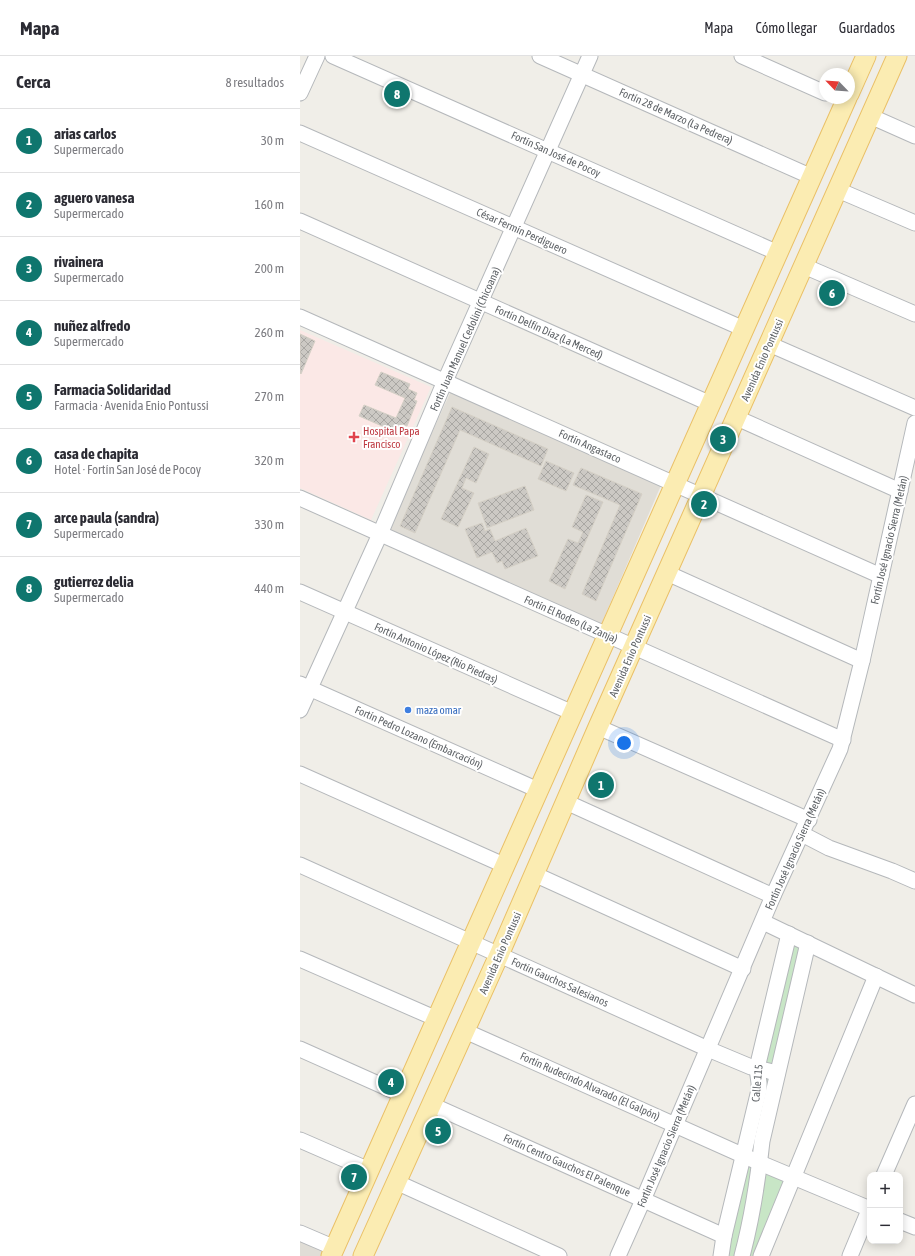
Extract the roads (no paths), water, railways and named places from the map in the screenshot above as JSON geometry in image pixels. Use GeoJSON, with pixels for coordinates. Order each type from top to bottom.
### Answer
{"type":"FeatureCollection","features":[{"type":"Feature","properties":{"kind":"main road"},"geometry":{"type":"LineString","coordinates":[[855,77],[866,56]]}},
{"type":"Feature","properties":{"kind":"main road","name":"Avenida Enio Pontussi"},"geometry":{"type":"LineString","coordinates":[[363,1256],[499,955],[598,727],[897,56]]}},
{"type":"Feature","properties":{"kind":"main road"},"geometry":{"type":"LineString","coordinates":[[333,1252],[812,177],[842,104]]}},
{"type":"Feature","properties":{"kind":"street"},"geometry":{"type":"LineString","coordinates":[[300,93],[317,56]]}},
{"type":"Feature","properties":{"kind":"street","name":"Fortín San José de Pocoy"},"geometry":{"type":"LineString","coordinates":[[333,56],[778,253]]}},
{"type":"Feature","properties":{"kind":"street","name":"Fortín 28 de Marzo (La Pedrera)"},"geometry":{"type":"LineString","coordinates":[[540,56],[812,177]]}},
{"type":"Feature","properties":{"kind":"street","name":"Fortín Juan Manuel Cedolini (Chicoana)"},"geometry":{"type":"LineString","coordinates":[[300,710],[305,686],[344,612],[380,534],[445,382],[590,56]]}},
{"type":"Feature","properties":{"kind":"street"},"geometry":{"type":"LineString","coordinates":[[742,56],[819,90]]}},
{"type":"Feature","properties":{"kind":"street"},"geometry":{"type":"LineString","coordinates":[[870,116],[915,136]]}},
{"type":"Feature","properties":{"kind":"street","name":"César Fermín Perdiguero"},"geometry":{"type":"LineString","coordinates":[[300,133],[744,329]]}},
{"type":"Feature","properties":{"kind":"street"},"geometry":{"type":"LineString","coordinates":[[838,190],[915,223]]}},
{"type":"Feature","properties":{"kind":"street","name":"Fortín Delfín Díaz (La Merced)"},"geometry":{"type":"LineString","coordinates":[[300,221],[710,404]]}},
{"type":"Feature","properties":{"kind":"street"},"geometry":{"type":"LineString","coordinates":[[804,266],[915,314]]}},
{"type":"Feature","properties":{"kind":"street","name":"Fortín Angastaco"},"geometry":{"type":"LineString","coordinates":[[300,317],[881,576]]}},
{"type":"Feature","properties":{"kind":"street"},"geometry":{"type":"LineString","coordinates":[[769,344],[915,408]]}},
{"type":"Feature","properties":{"kind":"street"},"geometry":{"type":"LineString","coordinates":[[736,418],[900,491]]}},
{"type":"Feature","properties":{"kind":"street","name":"Fortín José Ignacio Sierra (Metán)"},"geometry":{"type":"LineString","coordinates":[[618,1256],[743,969],[773,896],[809,820],[843,740],[915,423]]}},
{"type":"Feature","properties":{"kind":"street","name":"Fortín El Rodeo (La Zanja)"},"geometry":{"type":"LineString","coordinates":[[300,498],[843,740]]}},
{"type":"Feature","properties":{"kind":"street"},"geometry":{"type":"LineString","coordinates":[[667,573],[862,661]]}},
{"type":"Feature","properties":{"kind":"street","name":"Fortín Antonio López (Río Piedras)"},"geometry":{"type":"LineString","coordinates":[[300,592],[572,713]]}},
{"type":"Feature","properties":{"kind":"street","name":"Fortín Pedro Lozano (Embarcación)"},"geometry":{"type":"LineString","coordinates":[[305,686],[538,790]]}},
{"type":"Feature","properties":{"kind":"street"},"geometry":{"type":"LineString","coordinates":[[598,727],[809,820]]}},
{"type":"Feature","properties":{"kind":"street"},"geometry":{"type":"LineString","coordinates":[[300,774],[506,866]]}},
{"type":"Feature","properties":{"kind":"street"},"geometry":{"type":"LineString","coordinates":[[566,802],[773,896]]}},
{"type":"Feature","properties":{"kind":"street"},"geometry":{"type":"LineString","coordinates":[[802,834],[829,848],[892,871],[915,882]]}},
{"type":"Feature","properties":{"kind":"street","name":"Fortín Gauchos Salesianos"},"geometry":{"type":"LineString","coordinates":[[300,865],[472,941],[499,955],[708,1049],[745,1065],[768,1070],[777,1074]]}},
{"type":"Feature","properties":{"kind":"street"},"geometry":{"type":"LineString","coordinates":[[534,874],[743,969]]}},
{"type":"Feature","properties":{"kind":"street"},"geometry":{"type":"LineString","coordinates":[[763,922],[915,995]]}},
{"type":"Feature","properties":{"kind":"street","name":"Calle 115"},"geometry":{"type":"LineString","coordinates":[[721,1256],[724,1236],[759,1090],[757,1068],[789,934]]}},
{"type":"Feature","properties":{"kind":"street"},"geometry":{"type":"LineString","coordinates":[[742,1256],[753,1206],[762,1141],[808,943]]}},
{"type":"Feature","properties":{"kind":"street"},"geometry":{"type":"LineString","coordinates":[[300,959],[437,1019]]}},
{"type":"Feature","properties":{"kind":"street"},"geometry":{"type":"LineString","coordinates":[[761,1256],[876,976]]}},
{"type":"Feature","properties":{"kind":"street","name":"Fortín Rudecindo Alvarado (El Galpón)"},"geometry":{"type":"LineString","coordinates":[[465,1031],[743,1154],[760,1163],[868,1208]]}},
{"type":"Feature","properties":{"kind":"street"},"geometry":{"type":"LineString","coordinates":[[300,1049],[403,1095]]}},
{"type":"Feature","properties":{"kind":"street"},"geometry":{"type":"LineString","coordinates":[[885,1172],[915,1104]]}},
{"type":"Feature","properties":{"kind":"street","name":"Fortín Centro Gauchos El Palenque"},"geometry":{"type":"LineString","coordinates":[[432,1105],[724,1236]]}},
{"type":"Feature","properties":{"kind":"street"},"geometry":{"type":"LineString","coordinates":[[300,1140],[369,1170]]}},
{"type":"Feature","properties":{"kind":"street"},"geometry":{"type":"LineString","coordinates":[[396,1182],[559,1256]]}},
{"type":"Feature","properties":{"kind":"street"},"geometry":{"type":"LineString","coordinates":[[850,1256],[867,1216]]}},
{"type":"Feature","properties":{"kind":"street"},"geometry":{"type":"LineString","coordinates":[[903,1222],[915,1228]]}},
{"type":"Feature","properties":{"kind":"street"},"geometry":{"type":"LineString","coordinates":[[300,1233],[333,1252]]}},
{"type":"Feature","properties":{"kind":"place","name":"gutierrez delia"},"geometry":{"type":"Point","coordinates":[397,94]}},
{"type":"Feature","properties":{"kind":"place","name":"casa de chapita"},"geometry":{"type":"Point","coordinates":[832,293]}},
{"type":"Feature","properties":{"kind":"place","name":"Hospital Papa Francisco"},"geometry":{"type":"Point","coordinates":[354,437]}},
{"type":"Feature","properties":{"kind":"place","name":"rivainera"},"geometry":{"type":"Point","coordinates":[723,439]}},
{"type":"Feature","properties":{"kind":"place","name":"aguero vanesa"},"geometry":{"type":"Point","coordinates":[704,504]}},
{"type":"Feature","properties":{"kind":"place","name":"maza omar"},"geometry":{"type":"Point","coordinates":[408,710]}},
{"type":"Feature","properties":{"kind":"place","name":"arias carlos"},"geometry":{"type":"Point","coordinates":[601,785]}},
{"type":"Feature","properties":{"kind":"place","name":"nuñez alfredo"},"geometry":{"type":"Point","coordinates":[391,1082]}},
{"type":"Feature","properties":{"kind":"place","name":"Farmacia Solidaridad"},"geometry":{"type":"Point","coordinates":[438,1131]}},
{"type":"Feature","properties":{"kind":"place","name":"arce paula (sandra)"},"geometry":{"type":"Point","coordinates":[354,1177]}}]}
